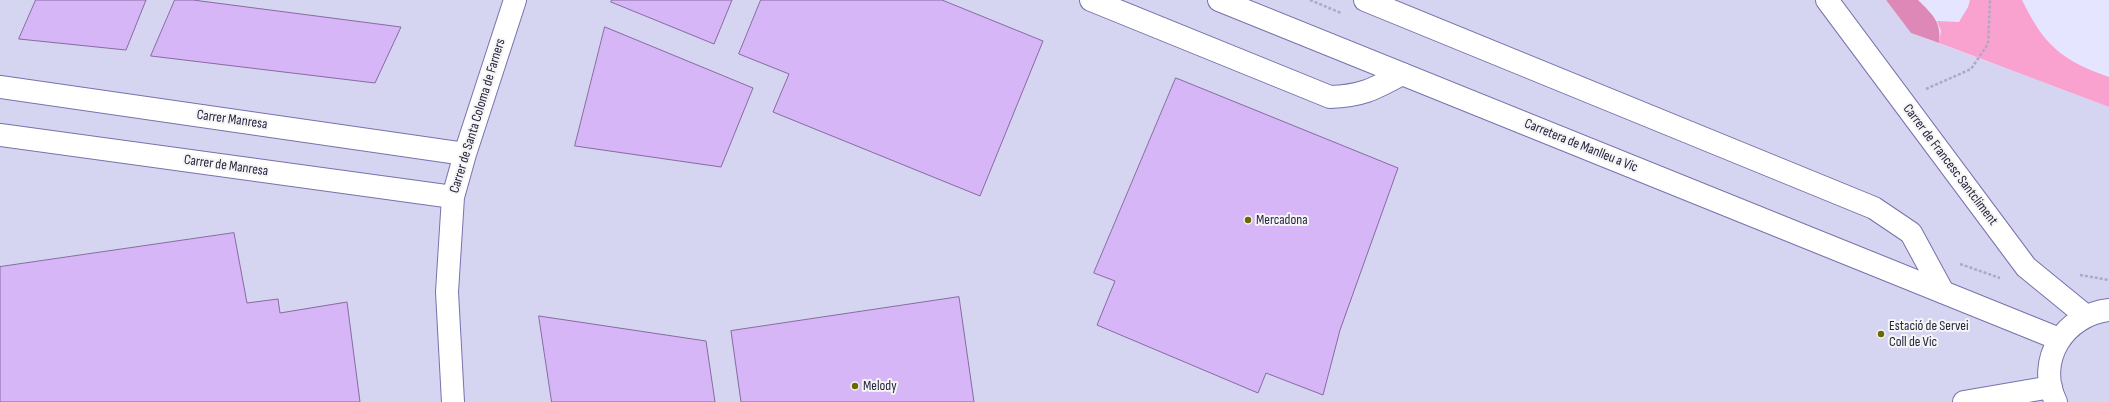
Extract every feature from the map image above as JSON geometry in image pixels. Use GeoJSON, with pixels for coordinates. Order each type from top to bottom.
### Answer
{"type":"FeatureCollection","features":[{"type":"Feature","properties":{"kind":"street","name":"Carrer de Santa Coloma de Farners"},"geometry":{"type":"LineString","coordinates":[[453,402],[447,292],[453,197],[465,154],[515,0]]}},
{"type":"Feature","properties":{"kind":"street"},"geometry":{"type":"LineString","coordinates":[[1091,0],[1330,97],[1353,96],[1372,90],[1402,74]]}},
{"type":"Feature","properties":{"kind":"street","name":"Carretera de Manlleu a Vic"},"geometry":{"type":"LineString","coordinates":[[1219,0],[2059,339]]}},
{"type":"Feature","properties":{"kind":"street"},"geometry":{"type":"LineString","coordinates":[[1365,0],[1874,208],[1911,233],[1943,292]]}},
{"type":"Feature","properties":{"kind":"street","name":"Carrer de Francesc Santcliment"},"geometry":{"type":"LineString","coordinates":[[1827,0],[2026,267],[2086,316]]}},
{"type":"Feature","properties":{"kind":"street","name":"Carrer Manresa"},"geometry":{"type":"LineString","coordinates":[[0,87],[465,154]]}},
{"type":"Feature","properties":{"kind":"street","name":"Carrer de Manresa"},"geometry":{"type":"LineString","coordinates":[[0,135],[453,197]]}},
{"type":"Feature","properties":{"kind":"street"},"geometry":{"type":"LineString","coordinates":[[1964,402],[2053,395],[2050,365],[2059,339],[2066,330],[2086,316],[2109,310]]}},
{"type":"Feature","properties":{"kind":"path"},"geometry":{"type":"LineString","coordinates":[[1905,105],[1922,91],[1971,69],[1988,44],[1990,0]]}},
{"type":"Feature","properties":{"kind":"shaded area"},"geometry":{"type":"Polygon","coordinates":[[[0,0],[1886,0],[1911,33],[2109,107],[2109,402],[0,402],[0,0]]]}},
{"type":"Feature","properties":{"kind":"shaded area"},"geometry":{"type":"Polygon","coordinates":[[[1886,0],[1918,0],[1935,19],[1939,29],[1939,43],[1911,33],[1886,0]]]}},
{"type":"Feature","properties":{"kind":"shaded area"},"geometry":{"type":"Polygon","coordinates":[[[1970,0],[2022,0],[2038,29],[2056,49],[2078,64],[2109,77],[2109,107],[1939,43],[1941,31],[1937,21],[1959,22],[1968,7],[1970,0]]]}},
{"type":"Feature","properties":{"kind":"building"},"geometry":{"type":"Polygon","coordinates":[[[36,0],[146,0],[126,50],[19,39],[36,0]]]}},
{"type":"Feature","properties":{"kind":"building"},"geometry":{"type":"Polygon","coordinates":[[[175,0],[193,0],[401,27],[375,83],[151,56],[175,0]]]}},
{"type":"Feature","properties":{"kind":"building"},"geometry":{"type":"Polygon","coordinates":[[[612,0],[732,0],[714,44],[611,2],[612,0]]]}},
{"type":"Feature","properties":{"kind":"building"},"geometry":{"type":"Polygon","coordinates":[[[761,0],[942,0],[1043,41],[980,196],[773,112],[789,74],[739,54],[761,0]]]}},
{"type":"Feature","properties":{"kind":"building"},"geometry":{"type":"Polygon","coordinates":[[[605,27],[753,88],[721,167],[575,146],[605,27]]]}},
{"type":"Feature","properties":{"kind":"building","name":"Mercadona"},"geometry":{"type":"Polygon","coordinates":[[[1176,78],[1398,168],[1340,330],[1323,395],[1266,373],[1258,393],[1097,325],[1115,281],[1094,273],[1176,78]]]}},
{"type":"Feature","properties":{"kind":"building"},"geometry":{"type":"Polygon","coordinates":[[[234,233],[247,303],[278,299],[280,313],[347,302],[360,402],[0,402],[0,267],[234,233]]]}},
{"type":"Feature","properties":{"kind":"building"},"geometry":{"type":"Polygon","coordinates":[[[959,297],[974,402],[741,402],[731,331],[959,297]]]}},
{"type":"Feature","properties":{"kind":"building"},"geometry":{"type":"Polygon","coordinates":[[[539,316],[706,341],[715,402],[552,402],[539,316]]]}},
{"type":"Feature","properties":{"kind":"place","name":"Mercadona"},"geometry":{"type":"Point","coordinates":[1248,220]}},
{"type":"Feature","properties":{"kind":"place","name":"Estació de Servei Coll de Vic"},"geometry":{"type":"Point","coordinates":[1881,334]}},
{"type":"Feature","properties":{"kind":"place","name":"Melody"},"geometry":{"type":"Point","coordinates":[855,386]}}]}
